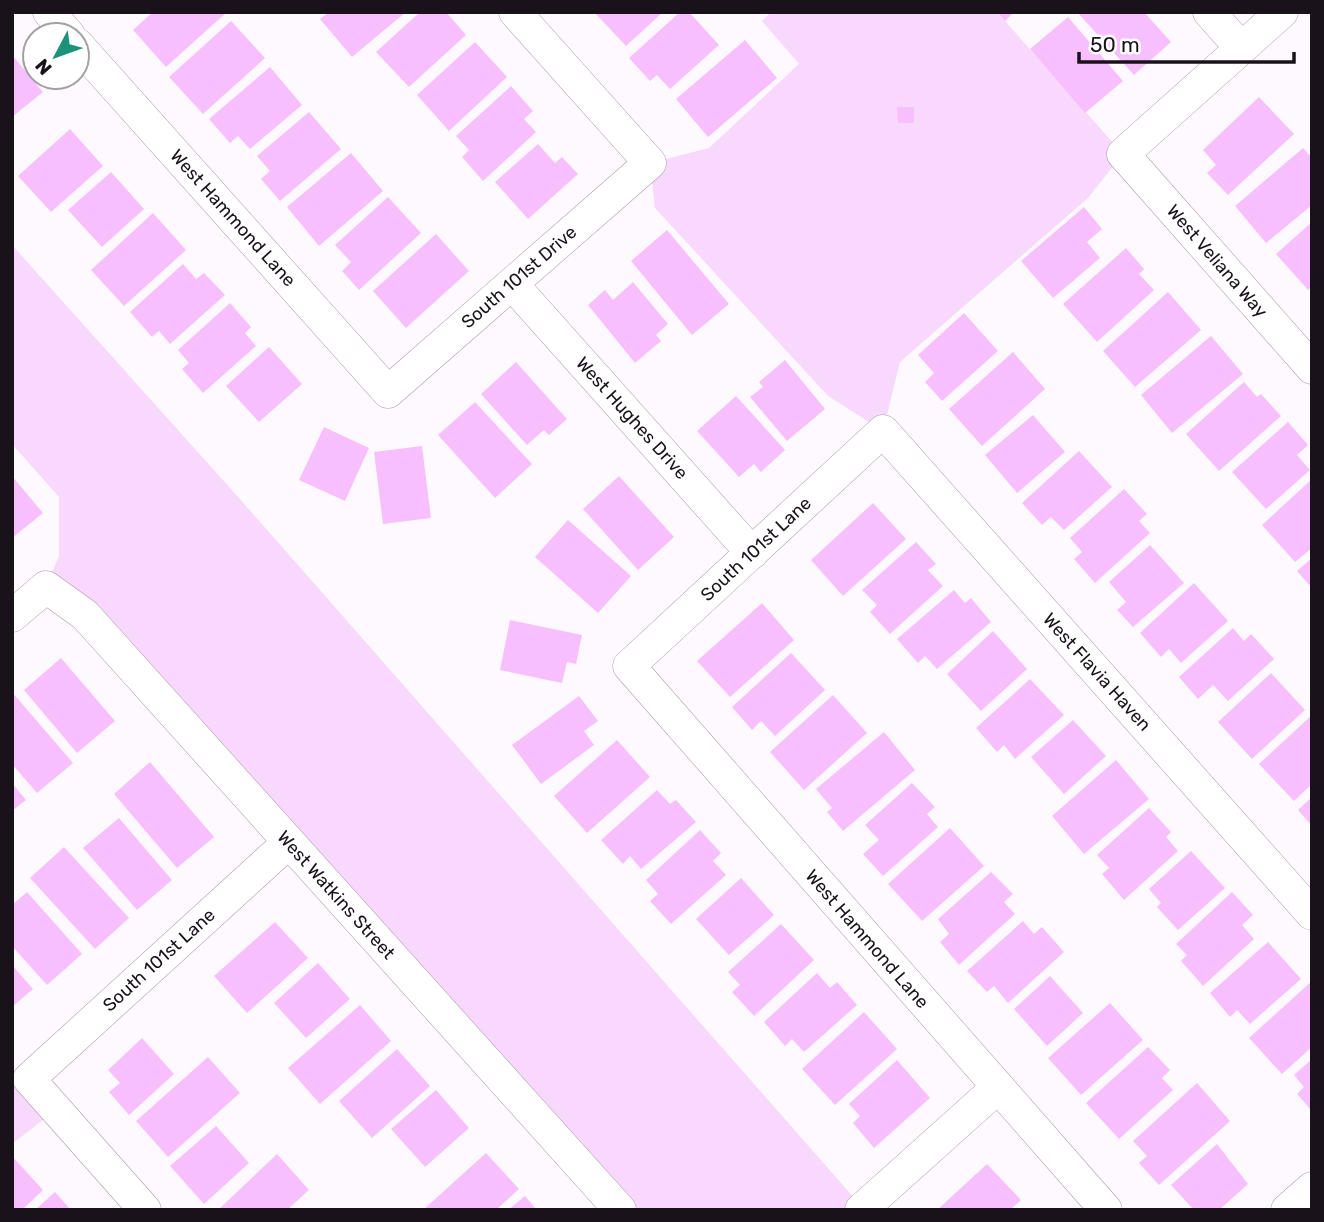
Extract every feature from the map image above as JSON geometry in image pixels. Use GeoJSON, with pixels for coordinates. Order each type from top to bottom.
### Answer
{"type":"FeatureCollection","features":[{"type":"Feature","properties":{"kind":"street","name":"South 101st Drive"},"geometry":{"type":"LineString","coordinates":[[388,392],[650,163],[515,12]]}},
{"type":"Feature","properties":{"kind":"street"},"geometry":{"type":"LineString","coordinates":[[1209,12],[1241,48],[1282,12]]}},
{"type":"Feature","properties":{"kind":"street","name":"West Veliana Way"},"geometry":{"type":"LineString","coordinates":[[1241,48],[1123,154],[1312,368]]}},
{"type":"Feature","properties":{"kind":"street","name":"West Hammond Lane"},"geometry":{"type":"LineString","coordinates":[[91,60],[388,392]]}},
{"type":"Feature","properties":{"kind":"street","name":"West Hughes Drive"},"geometry":{"type":"LineString","coordinates":[[512,284],[752,553]]}},
{"type":"Feature","properties":{"kind":"street","name":"South 101st Lane"},"geometry":{"type":"LineString","coordinates":[[629,666],[883,431]]}},
{"type":"Feature","properties":{"kind":"street","name":"West Flavia Haven"},"geometry":{"type":"LineString","coordinates":[[883,431],[1312,914]]}},
{"type":"Feature","properties":{"kind":"street","name":"West Watkins Street"},"geometry":{"type":"LineString","coordinates":[[12,616],[46,587],[85,615],[620,1210]]}},
{"type":"Feature","properties":{"kind":"street","name":"West Hammond Lane"},"geometry":{"type":"LineString","coordinates":[[629,666],[1106,1210]]}},
{"type":"Feature","properties":{"kind":"street","name":"South 101st Lane"},"geometry":{"type":"LineString","coordinates":[[145,1210],[29,1079],[289,842]]}},
{"type":"Feature","properties":{"kind":"street"},"geometry":{"type":"LineString","coordinates":[[861,1210],[997,1088]]}},
{"type":"Feature","properties":{"kind":"street"},"geometry":{"type":"LineString","coordinates":[[1287,1210],[1312,1188]]}},
{"type":"Feature","properties":{"kind":"shaded area"},"geometry":{"type":"Polygon","coordinates":[[[771,12],[997,12],[1123,154],[1088,198],[900,362],[883,431],[828,396],[655,208],[650,163],[709,148],[799,64],[762,21],[771,12]]]}},
{"type":"Feature","properties":{"kind":"shaded area"},"geometry":{"type":"Polygon","coordinates":[[[12,245],[239,498],[863,1208],[861,1210],[620,1210],[46,587],[59,556],[59,497],[12,444],[12,245]]]}},
{"type":"Feature","properties":{"kind":"shaded area"},"geometry":{"type":"Polygon","coordinates":[[[12,1076],[29,1079],[56,1110],[12,1144],[12,1076]]]}},
{"type":"Feature","properties":{"kind":"building"},"geometry":{"type":"Polygon","coordinates":[[[153,12],[227,12],[166,67],[133,30],[153,12]]]}},
{"type":"Feature","properties":{"kind":"building"},"geometry":{"type":"Polygon","coordinates":[[[329,12],[406,12],[352,57],[320,19],[329,12]]]}},
{"type":"Feature","properties":{"kind":"building"},"geometry":{"type":"Polygon","coordinates":[[[420,12],[446,12],[466,35],[409,87],[376,52],[420,12]]]}},
{"type":"Feature","properties":{"kind":"building"},"geometry":{"type":"Polygon","coordinates":[[[594,12],[663,12],[626,46],[594,12]]]}},
{"type":"Feature","properties":{"kind":"building"},"geometry":{"type":"Polygon","coordinates":[[[680,12],[689,12],[719,45],[670,89],[657,75],[650,81],[629,58],[680,12]]]}},
{"type":"Feature","properties":{"kind":"building"},"geometry":{"type":"Polygon","coordinates":[[[997,12],[1014,12],[1005,21],[997,12]]]}},
{"type":"Feature","properties":{"kind":"building"},"geometry":{"type":"Polygon","coordinates":[[[1077,12],[1144,12],[1171,42],[1134,75],[1077,12]]]}},
{"type":"Feature","properties":{"kind":"building"},"geometry":{"type":"Polygon","coordinates":[[[1068,17],[1123,81],[1085,113],[1030,49],[1068,17]]]}},
{"type":"Feature","properties":{"kind":"building"},"geometry":{"type":"Polygon","coordinates":[[[231,21],[265,58],[203,114],[169,77],[231,21]]]}},
{"type":"Feature","properties":{"kind":"building"},"geometry":{"type":"Polygon","coordinates":[[[745,40],[777,78],[708,137],[676,99],[745,40]]]}},
{"type":"Feature","properties":{"kind":"building"},"geometry":{"type":"Polygon","coordinates":[[[475,42],[507,77],[449,131],[417,95],[475,42]]]}},
{"type":"Feature","properties":{"kind":"building"},"geometry":{"type":"Polygon","coordinates":[[[12,55],[21,66],[21,91],[43,92],[12,117],[12,55]]]}},
{"type":"Feature","properties":{"kind":"building"},"geometry":{"type":"Polygon","coordinates":[[[270,67],[302,105],[250,149],[238,136],[230,143],[209,119],[270,67]]]}},
{"type":"Feature","properties":{"kind":"building"},"geometry":{"type":"Polygon","coordinates":[[[511,86],[533,111],[524,119],[536,132],[483,181],[462,157],[469,150],[456,136],[511,86]]]}},
{"type":"Feature","properties":{"kind":"building"},"geometry":{"type":"Polygon","coordinates":[[[1259,97],[1294,134],[1228,195],[1207,173],[1216,165],[1203,150],[1259,97]]]}},
{"type":"Feature","properties":{"kind":"building"},"geometry":{"type":"Polygon","coordinates":[[[897,107],[914,107],[914,123],[898,123],[897,107]]]}},
{"type":"Feature","properties":{"kind":"building"},"geometry":{"type":"Polygon","coordinates":[[[309,112],[341,149],[280,201],[261,179],[270,171],[257,156],[309,112]]]}},
{"type":"Feature","properties":{"kind":"building"},"geometry":{"type":"Polygon","coordinates":[[[70,129],[103,166],[51,212],[18,176],[70,129]]]}},
{"type":"Feature","properties":{"kind":"building"},"geometry":{"type":"Polygon","coordinates":[[[538,144],[555,163],[562,157],[578,174],[528,219],[495,182],[538,144]]]}},
{"type":"Feature","properties":{"kind":"building"},"geometry":{"type":"Polygon","coordinates":[[[1303,148],[1312,158],[1312,205],[1266,243],[1235,206],[1303,148]]]}},
{"type":"Feature","properties":{"kind":"building"},"geometry":{"type":"Polygon","coordinates":[[[351,153],[383,191],[319,246],[287,207],[351,153]]]}},
{"type":"Feature","properties":{"kind":"building"},"geometry":{"type":"Polygon","coordinates":[[[111,172],[144,209],[102,247],[68,210],[111,172]]]}},
{"type":"Feature","properties":{"kind":"building"},"geometry":{"type":"Polygon","coordinates":[[[388,197],[421,233],[359,290],[342,271],[351,262],[335,245],[388,197]]]}},
{"type":"Feature","properties":{"kind":"building"},"geometry":{"type":"Polygon","coordinates":[[[1084,207],[1102,229],[1087,242],[1100,258],[1053,298],[1021,261],[1084,207]]]}},
{"type":"Feature","properties":{"kind":"building"},"geometry":{"type":"Polygon","coordinates":[[[153,213],[186,250],[124,306],[91,270],[153,213]]]}},
{"type":"Feature","properties":{"kind":"building"},"geometry":{"type":"Polygon","coordinates":[[[1312,222],[1312,286],[1308,290],[1276,254],[1312,222]]]}},
{"type":"Feature","properties":{"kind":"building"},"geometry":{"type":"Polygon","coordinates":[[[667,230],[729,304],[692,335],[631,261],[667,230]]]}},
{"type":"Feature","properties":{"kind":"building"},"geometry":{"type":"Polygon","coordinates":[[[436,234],[469,271],[406,328],[373,291],[436,234]]]}},
{"type":"Feature","properties":{"kind":"building"},"geometry":{"type":"Polygon","coordinates":[[[1126,248],[1144,269],[1139,274],[1154,290],[1097,342],[1063,304],[1126,248]]]}},
{"type":"Feature","properties":{"kind":"building"},"geometry":{"type":"Polygon","coordinates":[[[183,264],[196,279],[204,273],[225,295],[170,344],[159,331],[152,337],[130,312],[183,264]]]}},
{"type":"Feature","properties":{"kind":"building"},"geometry":{"type":"Polygon","coordinates":[[[633,282],[668,324],[656,335],[661,341],[635,363],[588,305],[605,290],[613,300],[633,282]]]}},
{"type":"Feature","properties":{"kind":"building"},"geometry":{"type":"Polygon","coordinates":[[[1168,292],[1201,330],[1135,387],[1103,351],[1168,292]]]}},
{"type":"Feature","properties":{"kind":"building"},"geometry":{"type":"Polygon","coordinates":[[[230,303],[251,327],[245,333],[256,346],[203,393],[182,369],[189,363],[178,350],[230,303]]]}},
{"type":"Feature","properties":{"kind":"building"},"geometry":{"type":"Polygon","coordinates":[[[964,313],[998,351],[942,401],[925,382],[934,373],[918,355],[964,313]]]}},
{"type":"Feature","properties":{"kind":"building"},"geometry":{"type":"Polygon","coordinates":[[[1211,336],[1243,374],[1172,433],[1141,395],[1211,336]]]}},
{"type":"Feature","properties":{"kind":"building"},"geometry":{"type":"Polygon","coordinates":[[[269,347],[302,384],[259,422],[226,386],[269,347]]]}},
{"type":"Feature","properties":{"kind":"building"},"geometry":{"type":"Polygon","coordinates":[[[1013,352],[1045,389],[982,446],[949,409],[1013,352]]]}},
{"type":"Feature","properties":{"kind":"building"},"geometry":{"type":"Polygon","coordinates":[[[785,360],[825,409],[787,441],[750,397],[763,387],[759,382],[785,360]]]}},
{"type":"Feature","properties":{"kind":"building"},"geometry":{"type":"Polygon","coordinates":[[[516,362],[567,419],[549,435],[544,430],[527,445],[481,394],[516,362]]]}},
{"type":"Feature","properties":{"kind":"building"},"geometry":{"type":"Polygon","coordinates":[[[1244,382],[1257,397],[1261,394],[1281,416],[1219,471],[1186,434],[1244,382]]]}},
{"type":"Feature","properties":{"kind":"building"},"geometry":{"type":"Polygon","coordinates":[[[736,396],[785,450],[761,472],[754,464],[739,477],[697,431],[736,396]]]}},
{"type":"Feature","properties":{"kind":"building"},"geometry":{"type":"Polygon","coordinates":[[[475,402],[532,464],[495,498],[438,435],[475,402]]]}},
{"type":"Feature","properties":{"kind":"building"},"geometry":{"type":"Polygon","coordinates":[[[1033,415],[1065,452],[1017,493],[985,455],[1033,415]]]}},
{"type":"Feature","properties":{"kind":"building"},"geometry":{"type":"Polygon","coordinates":[[[1288,422],[1308,445],[1297,455],[1310,470],[1266,509],[1232,472],[1288,422]]]}},
{"type":"Feature","properties":{"kind":"building"},"geometry":{"type":"Polygon","coordinates":[[[324,427],[369,448],[345,501],[299,480],[324,427]]]}},
{"type":"Feature","properties":{"kind":"building"},"geometry":{"type":"Polygon","coordinates":[[[422,446],[431,518],[383,524],[374,452],[422,446]]]}},
{"type":"Feature","properties":{"kind":"building"},"geometry":{"type":"Polygon","coordinates":[[[1079,451],[1112,487],[1064,530],[1051,517],[1042,525],[1022,503],[1079,451]]]}},
{"type":"Feature","properties":{"kind":"building"},"geometry":{"type":"Polygon","coordinates":[[[12,476],[43,513],[12,538],[12,476]]]}},
{"type":"Feature","properties":{"kind":"building"},"geometry":{"type":"Polygon","coordinates":[[[619,476],[674,537],[638,570],[583,509],[619,476]]]}},
{"type":"Feature","properties":{"kind":"building"},"geometry":{"type":"Polygon","coordinates":[[[1312,479],[1312,548],[1295,562],[1262,525],[1312,479]]]}},
{"type":"Feature","properties":{"kind":"building"},"geometry":{"type":"Polygon","coordinates":[[[1124,489],[1147,514],[1139,521],[1150,533],[1095,583],[1074,559],[1082,552],[1070,538],[1124,489]]]}},
{"type":"Feature","properties":{"kind":"building"},"geometry":{"type":"Polygon","coordinates":[[[873,503],[906,539],[843,596],[811,560],[873,503]]]}},
{"type":"Feature","properties":{"kind":"building"},"geometry":{"type":"Polygon","coordinates":[[[568,520],[631,576],[598,613],[535,557],[568,520]]]}},
{"type":"Feature","properties":{"kind":"building"},"geometry":{"type":"Polygon","coordinates":[[[916,542],[936,564],[928,570],[943,586],[890,634],[870,612],[877,605],[862,590],[916,542]]]}},
{"type":"Feature","properties":{"kind":"building"},"geometry":{"type":"Polygon","coordinates":[[[1150,545],[1184,583],[1133,627],[1117,610],[1126,602],[1109,582],[1150,545]]]}},
{"type":"Feature","properties":{"kind":"building"},"geometry":{"type":"Polygon","coordinates":[[[1312,558],[1312,588],[1297,571],[1312,558]]]}},
{"type":"Feature","properties":{"kind":"building"},"geometry":{"type":"Polygon","coordinates":[[[1194,583],[1228,621],[1181,663],[1169,649],[1161,657],[1140,633],[1194,583]]]}},
{"type":"Feature","properties":{"kind":"building"},"geometry":{"type":"Polygon","coordinates":[[[954,590],[965,603],[971,598],[991,622],[937,669],[925,656],[918,663],[897,639],[954,590]]]}},
{"type":"Feature","properties":{"kind":"building"},"geometry":{"type":"Polygon","coordinates":[[[762,603],[794,640],[730,697],[697,661],[762,603]]]}},
{"type":"Feature","properties":{"kind":"building"},"geometry":{"type":"Polygon","coordinates":[[[510,620],[582,635],[576,664],[567,662],[562,683],[500,670],[510,620]]]}},
{"type":"Feature","properties":{"kind":"building"},"geometry":{"type":"Polygon","coordinates":[[[1233,628],[1244,641],[1251,634],[1274,659],[1228,701],[1213,685],[1198,699],[1179,677],[1233,628]]]}},
{"type":"Feature","properties":{"kind":"building"},"geometry":{"type":"Polygon","coordinates":[[[993,631],[1027,669],[981,711],[947,674],[993,631]]]}},
{"type":"Feature","properties":{"kind":"building"},"geometry":{"type":"Polygon","coordinates":[[[791,653],[825,690],[775,736],[761,721],[752,730],[732,707],[791,653]]]}},
{"type":"Feature","properties":{"kind":"building"},"geometry":{"type":"Polygon","coordinates":[[[61,658],[115,721],[77,753],[24,690],[61,658]]]}},
{"type":"Feature","properties":{"kind":"building"},"geometry":{"type":"Polygon","coordinates":[[[1271,673],[1305,710],[1252,759],[1218,722],[1271,673]]]}},
{"type":"Feature","properties":{"kind":"building"},"geometry":{"type":"Polygon","coordinates":[[[1030,679],[1064,715],[1015,759],[1004,745],[997,752],[976,728],[1030,679]]]}},
{"type":"Feature","properties":{"kind":"building"},"geometry":{"type":"Polygon","coordinates":[[[12,692],[73,763],[37,793],[12,764],[12,692]]]}},
{"type":"Feature","properties":{"kind":"building"},"geometry":{"type":"Polygon","coordinates":[[[833,695],[867,733],[804,790],[770,752],[833,695]]]}},
{"type":"Feature","properties":{"kind":"building"},"geometry":{"type":"Polygon","coordinates":[[[579,696],[598,721],[584,731],[594,745],[541,784],[512,745],[579,696]]]}},
{"type":"Feature","properties":{"kind":"building"},"geometry":{"type":"Polygon","coordinates":[[[1312,715],[1312,784],[1294,801],[1259,764],[1312,715]]]}},
{"type":"Feature","properties":{"kind":"building"},"geometry":{"type":"Polygon","coordinates":[[[1073,720],[1106,756],[1064,794],[1031,757],[1073,720]]]}},
{"type":"Feature","properties":{"kind":"building"},"geometry":{"type":"Polygon","coordinates":[[[884,732],[915,770],[843,831],[827,812],[832,808],[816,789],[884,732]]]}},
{"type":"Feature","properties":{"kind":"building"},"geometry":{"type":"Polygon","coordinates":[[[617,740],[650,777],[587,833],[554,796],[617,740]]]}},
{"type":"Feature","properties":{"kind":"building"},"geometry":{"type":"Polygon","coordinates":[[[1116,760],[1149,799],[1084,854],[1052,816],[1116,760]]]}},
{"type":"Feature","properties":{"kind":"building"},"geometry":{"type":"Polygon","coordinates":[[[150,762],[214,837],[177,868],[114,794],[150,762]]]}},
{"type":"Feature","properties":{"kind":"building"},"geometry":{"type":"Polygon","coordinates":[[[12,783],[26,800],[12,811],[12,783]]]}},
{"type":"Feature","properties":{"kind":"building"},"geometry":{"type":"Polygon","coordinates":[[[912,783],[935,807],[927,814],[938,827],[883,876],[863,854],[879,840],[865,825],[912,783]]]}},
{"type":"Feature","properties":{"kind":"building"},"geometry":{"type":"Polygon","coordinates":[[[657,790],[670,804],[676,800],[696,822],[641,869],[630,856],[623,864],[601,840],[657,790]]]}},
{"type":"Feature","properties":{"kind":"building"},"geometry":{"type":"Polygon","coordinates":[[[1312,797],[1312,826],[1298,810],[1312,797]]]}},
{"type":"Feature","properties":{"kind":"building"},"geometry":{"type":"Polygon","coordinates":[[[1149,808],[1171,832],[1166,837],[1178,851],[1124,900],[1102,874],[1109,868],[1097,855],[1149,808]]]}},
{"type":"Feature","properties":{"kind":"building"},"geometry":{"type":"Polygon","coordinates":[[[119,818],[172,880],[137,910],[83,848],[119,818]]]}},
{"type":"Feature","properties":{"kind":"building"},"geometry":{"type":"Polygon","coordinates":[[[950,828],[984,866],[922,921],[888,884],[950,828]]]}},
{"type":"Feature","properties":{"kind":"building"},"geometry":{"type":"Polygon","coordinates":[[[700,830],[721,853],[713,861],[726,875],[671,924],[650,901],[658,894],[646,880],[700,830]]]}},
{"type":"Feature","properties":{"kind":"building"},"geometry":{"type":"Polygon","coordinates":[[[64,847],[129,918],[95,949],[30,878],[64,847]]]}},
{"type":"Feature","properties":{"kind":"building"},"geometry":{"type":"Polygon","coordinates":[[[1191,851],[1225,888],[1178,930],[1157,907],[1161,903],[1149,889],[1191,851]]]}},
{"type":"Feature","properties":{"kind":"building"},"geometry":{"type":"Polygon","coordinates":[[[991,872],[1013,894],[1004,902],[1015,914],[959,965],[940,942],[949,934],[938,919],[991,872]]]}},
{"type":"Feature","properties":{"kind":"building"},"geometry":{"type":"Polygon","coordinates":[[[741,878],[774,915],[729,955],[696,919],[741,878]]]}},
{"type":"Feature","properties":{"kind":"building"},"geometry":{"type":"Polygon","coordinates":[[[27,892],[82,954],[47,985],[12,946],[12,905],[27,892]]]}},
{"type":"Feature","properties":{"kind":"building"},"geometry":{"type":"Polygon","coordinates":[[[1232,892],[1253,915],[1242,925],[1254,939],[1203,986],[1181,961],[1187,955],[1176,944],[1232,892]]]}},
{"type":"Feature","properties":{"kind":"building"},"geometry":{"type":"Polygon","coordinates":[[[1023,921],[1034,934],[1042,927],[1064,952],[1008,1003],[994,986],[987,992],[967,971],[1023,921]]]}},
{"type":"Feature","properties":{"kind":"building"},"geometry":{"type":"Polygon","coordinates":[[[275,922],[308,958],[247,1013],[214,976],[275,922]]]}},
{"type":"Feature","properties":{"kind":"building"},"geometry":{"type":"Polygon","coordinates":[[[781,924],[814,960],[754,1016],[732,992],[740,985],[728,972],[781,924]]]}},
{"type":"Feature","properties":{"kind":"building"},"geometry":{"type":"Polygon","coordinates":[[[1268,942],[1301,979],[1250,1024],[1237,1010],[1230,1017],[1210,993],[1268,942]]]}},
{"type":"Feature","properties":{"kind":"building"},"geometry":{"type":"Polygon","coordinates":[[[318,963],[350,999],[306,1038],[274,1003],[318,963]]]}},
{"type":"Feature","properties":{"kind":"building"},"geometry":{"type":"Polygon","coordinates":[[[12,965],[33,989],[12,1007],[12,965]]]}},
{"type":"Feature","properties":{"kind":"building"},"geometry":{"type":"Polygon","coordinates":[[[817,973],[830,988],[837,982],[857,1005],[804,1052],[792,1039],[785,1046],[764,1022],[817,973]]]}},
{"type":"Feature","properties":{"kind":"building"},"geometry":{"type":"Polygon","coordinates":[[[1050,976],[1083,1013],[1047,1046],[1014,1009],[1050,976]]]}},
{"type":"Feature","properties":{"kind":"building"},"geometry":{"type":"Polygon","coordinates":[[[1312,981],[1312,1047],[1282,1074],[1249,1038],[1312,981]]]}},
{"type":"Feature","properties":{"kind":"building"},"geometry":{"type":"Polygon","coordinates":[[[1110,1003],[1143,1040],[1081,1095],[1048,1058],[1110,1003]]]}},
{"type":"Feature","properties":{"kind":"building"},"geometry":{"type":"Polygon","coordinates":[[[360,1005],[391,1041],[320,1104],[288,1068],[360,1005]]]}},
{"type":"Feature","properties":{"kind":"building"},"geometry":{"type":"Polygon","coordinates":[[[864,1012],[897,1049],[835,1105],[802,1069],[864,1012]]]}},
{"type":"Feature","properties":{"kind":"building"},"geometry":{"type":"Polygon","coordinates":[[[142,1038],[174,1074],[129,1115],[109,1092],[120,1083],[108,1070],[142,1038]]]}},
{"type":"Feature","properties":{"kind":"building"},"geometry":{"type":"Polygon","coordinates":[[[1148,1047],[1170,1070],[1162,1078],[1173,1090],[1119,1139],[1086,1103],[1148,1047]]]}},
{"type":"Feature","properties":{"kind":"building"},"geometry":{"type":"Polygon","coordinates":[[[397,1049],[430,1086],[372,1138],[339,1101],[397,1049]]]}},
{"type":"Feature","properties":{"kind":"building"},"geometry":{"type":"Polygon","coordinates":[[[208,1057],[240,1093],[168,1157],[136,1121],[208,1057]]]}},
{"type":"Feature","properties":{"kind":"building"},"geometry":{"type":"Polygon","coordinates":[[[1312,1059],[1312,1111],[1297,1094],[1304,1087],[1294,1075],[1312,1059]]]}},
{"type":"Feature","properties":{"kind":"building"},"geometry":{"type":"Polygon","coordinates":[[[897,1060],[930,1098],[874,1148],[853,1123],[860,1116],[849,1104],[897,1060]]]}},
{"type":"Feature","properties":{"kind":"building"},"geometry":{"type":"Polygon","coordinates":[[[1197,1083],[1230,1121],[1159,1185],[1139,1163],[1147,1156],[1133,1141],[1197,1083]]]}},
{"type":"Feature","properties":{"kind":"building"},"geometry":{"type":"Polygon","coordinates":[[[436,1090],[469,1128],[425,1167],[391,1129],[436,1090]]]}},
{"type":"Feature","properties":{"kind":"building"},"geometry":{"type":"Polygon","coordinates":[[[216,1126],[249,1163],[204,1204],[170,1166],[216,1126]]]}},
{"type":"Feature","properties":{"kind":"building"},"geometry":{"type":"Polygon","coordinates":[[[1217,1144],[1248,1184],[1219,1210],[1194,1210],[1171,1185],[1217,1144]]]}},
{"type":"Feature","properties":{"kind":"building"},"geometry":{"type":"Polygon","coordinates":[[[486,1153],[519,1189],[496,1210],[423,1210],[486,1153]]]}},
{"type":"Feature","properties":{"kind":"building"},"geometry":{"type":"Polygon","coordinates":[[[277,1154],[309,1190],[287,1210],[218,1210],[277,1154]]]}},
{"type":"Feature","properties":{"kind":"building"},"geometry":{"type":"Polygon","coordinates":[[[12,1156],[43,1190],[22,1210],[12,1210],[12,1156]]]}},
{"type":"Feature","properties":{"kind":"building"},"geometry":{"type":"Polygon","coordinates":[[[987,1164],[1021,1200],[1010,1210],[937,1210],[987,1164]]]}},
{"type":"Feature","properties":{"kind":"building"},"geometry":{"type":"Polygon","coordinates":[[[55,1192],[71,1210],[35,1210],[55,1192]]]}},
{"type":"Feature","properties":{"kind":"building"},"geometry":{"type":"Polygon","coordinates":[[[525,1196],[537,1210],[508,1210],[525,1196]]]}}]}
